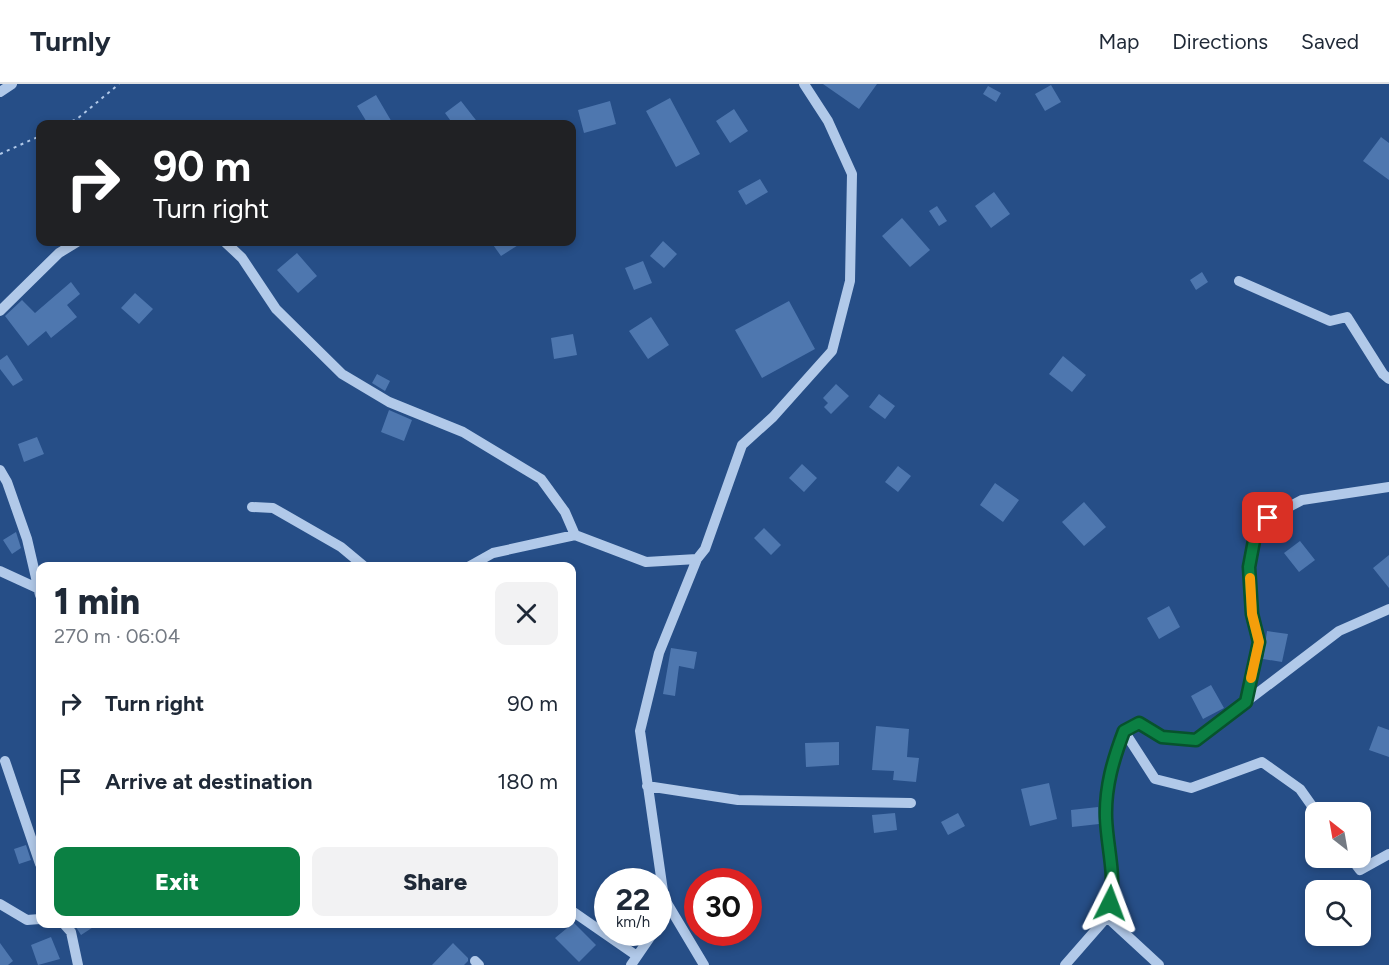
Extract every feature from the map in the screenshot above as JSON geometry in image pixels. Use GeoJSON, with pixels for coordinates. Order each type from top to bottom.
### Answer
{"type":"FeatureCollection","features":[{"type":"Feature","properties":{"kind":"street"},"geometry":{"type":"LineString","coordinates":[[0,92],[12,84]]}},
{"type":"Feature","properties":{"kind":"street"},"geometry":{"type":"LineString","coordinates":[[659,868],[640,732],[659,653],[697,560],[705,549],[742,444],[773,417],[832,351],[850,281],[852,174],[828,121],[804,84]]}},
{"type":"Feature","properties":{"kind":"street"},"geometry":{"type":"LineString","coordinates":[[0,311],[59,253],[70,246]]}},
{"type":"Feature","properties":{"kind":"street"},"geometry":{"type":"LineString","coordinates":[[229,246],[242,258],[276,309],[342,374],[389,402],[463,432],[540,479],[565,512],[575,536]]}},
{"type":"Feature","properties":{"kind":"street"},"geometry":{"type":"LineString","coordinates":[[1239,281],[1330,321],[1347,317],[1383,375],[1389,379]]}},
{"type":"Feature","properties":{"kind":"street"},"geometry":{"type":"LineString","coordinates":[[0,470],[7,482],[27,539],[36,579]]}},
{"type":"Feature","properties":{"kind":"street"},"geometry":{"type":"LineString","coordinates":[[1246,702],[1259,642],[1252,614],[1249,567],[1256,530],[1268,518],[1302,500],[1389,487]]}},
{"type":"Feature","properties":{"kind":"street"},"geometry":{"type":"LineString","coordinates":[[252,507],[273,508],[341,547],[359,562]]}},
{"type":"Feature","properties":{"kind":"street"},"geometry":{"type":"LineString","coordinates":[[477,562],[493,553],[575,536],[646,562],[697,560]]}},
{"type":"Feature","properties":{"kind":"street"},"geometry":{"type":"LineString","coordinates":[[0,571],[36,590]]}},
{"type":"Feature","properties":{"kind":"street"},"geometry":{"type":"LineString","coordinates":[[1065,965],[1107,917],[1113,888],[1106,818],[1109,772],[1124,731],[1139,723],[1162,737],[1196,740],[1339,631],[1389,609]]}},
{"type":"Feature","properties":{"kind":"street"},"geometry":{"type":"LineString","coordinates":[[1124,731],[1155,779],[1191,788],[1262,762],[1300,789],[1309,802]]}},
{"type":"Feature","properties":{"kind":"street"},"geometry":{"type":"LineString","coordinates":[[5,761],[36,852]]}},
{"type":"Feature","properties":{"kind":"street"},"geometry":{"type":"LineString","coordinates":[[647,786],[738,800],[911,803]]}},
{"type":"Feature","properties":{"kind":"street"},"geometry":{"type":"LineString","coordinates":[[1371,864],[1389,854]]}},
{"type":"Feature","properties":{"kind":"street"},"geometry":{"type":"LineString","coordinates":[[0,904],[27,920],[36,919]]}},
{"type":"Feature","properties":{"kind":"street"},"geometry":{"type":"LineString","coordinates":[[672,911],[704,965]]}},
{"type":"Feature","properties":{"kind":"street"},"geometry":{"type":"LineString","coordinates":[[576,913],[634,960],[644,946]]}},
{"type":"Feature","properties":{"kind":"street"},"geometry":{"type":"LineString","coordinates":[[1107,917],[1159,965]]}},
{"type":"Feature","properties":{"kind":"street"},"geometry":{"type":"LineString","coordinates":[[68,928],[71,932],[78,965]]}},
{"type":"Feature","properties":{"kind":"path"},"geometry":{"type":"LineString","coordinates":[[75,120],[119,84]]}},
{"type":"Feature","properties":{"kind":"path"},"geometry":{"type":"LineString","coordinates":[[0,154],[36,138]]}},
{"type":"Feature","properties":{"kind":"building"},"geometry":{"type":"Polygon","coordinates":[[[823,84],[877,84],[859,109],[823,84]]]}},
{"type":"Feature","properties":{"kind":"building"},"geometry":{"type":"Polygon","coordinates":[[[1051,85],[1061,102],[1045,111],[1035,94],[1051,85]]]}},
{"type":"Feature","properties":{"kind":"building"},"geometry":{"type":"Polygon","coordinates":[[[988,86],[1001,93],[996,102],[983,94],[988,86]]]}},
{"type":"Feature","properties":{"kind":"building"},"geometry":{"type":"Polygon","coordinates":[[[376,95],[391,120],[366,120],[357,106],[376,95]]]}},
{"type":"Feature","properties":{"kind":"building"},"geometry":{"type":"Polygon","coordinates":[[[670,98],[700,154],[676,167],[646,111],[670,98]]]}},
{"type":"Feature","properties":{"kind":"building"},"geometry":{"type":"Polygon","coordinates":[[[461,101],[476,120],[450,120],[445,113],[461,101]]]}},
{"type":"Feature","properties":{"kind":"building"},"geometry":{"type":"Polygon","coordinates":[[[610,101],[616,124],[584,133],[578,110],[610,101]]]}},
{"type":"Feature","properties":{"kind":"building"},"geometry":{"type":"Polygon","coordinates":[[[734,109],[748,131],[730,143],[716,121],[734,109]]]}},
{"type":"Feature","properties":{"kind":"building"},"geometry":{"type":"Polygon","coordinates":[[[1381,137],[1389,143],[1389,180],[1363,161],[1381,137]]]}},
{"type":"Feature","properties":{"kind":"building"},"geometry":{"type":"Polygon","coordinates":[[[760,179],[768,192],[746,205],[738,191],[760,179]]]}},
{"type":"Feature","properties":{"kind":"building"},"geometry":{"type":"Polygon","coordinates":[[[994,192],[1010,214],[991,228],[975,206],[994,192]]]}},
{"type":"Feature","properties":{"kind":"building"},"geometry":{"type":"Polygon","coordinates":[[[937,206],[947,221],[939,226],[929,211],[937,206]]]}},
{"type":"Feature","properties":{"kind":"building"},"geometry":{"type":"Polygon","coordinates":[[[902,218],[930,250],[910,267],[882,236],[902,218]]]}},
{"type":"Feature","properties":{"kind":"building"},"geometry":{"type":"Polygon","coordinates":[[[663,241],[677,254],[664,268],[650,256],[663,241]]]}},
{"type":"Feature","properties":{"kind":"building"},"geometry":{"type":"Polygon","coordinates":[[[494,246],[517,246],[501,256],[494,246]]]}},
{"type":"Feature","properties":{"kind":"building"},"geometry":{"type":"Polygon","coordinates":[[[297,253],[317,276],[298,293],[277,270],[297,253]]]}},
{"type":"Feature","properties":{"kind":"building"},"geometry":{"type":"Polygon","coordinates":[[[643,261],[652,283],[634,290],[625,268],[643,261]]]}},
{"type":"Feature","properties":{"kind":"building"},"geometry":{"type":"Polygon","coordinates":[[[1202,272],[1208,282],[1196,290],[1190,280],[1202,272]]]}},
{"type":"Feature","properties":{"kind":"building"},"geometry":{"type":"Polygon","coordinates":[[[71,282],[80,294],[67,305],[77,317],[51,338],[46,331],[28,346],[5,316],[22,300],[35,313],[71,282]]]}},
{"type":"Feature","properties":{"kind":"building"},"geometry":{"type":"Polygon","coordinates":[[[135,293],[153,309],[139,324],[121,308],[135,293]]]}},
{"type":"Feature","properties":{"kind":"building"},"geometry":{"type":"Polygon","coordinates":[[[789,301],[815,349],[762,378],[735,330],[789,301]]]}},
{"type":"Feature","properties":{"kind":"building"},"geometry":{"type":"Polygon","coordinates":[[[651,317],[669,345],[648,359],[629,331],[651,317]]]}},
{"type":"Feature","properties":{"kind":"building"},"geometry":{"type":"Polygon","coordinates":[[[573,334],[577,355],[554,359],[551,338],[573,334]]]}},
{"type":"Feature","properties":{"kind":"building"},"geometry":{"type":"Polygon","coordinates":[[[7,355],[23,380],[13,386],[0,369],[0,360],[7,355]]]}},
{"type":"Feature","properties":{"kind":"building"},"geometry":{"type":"Polygon","coordinates":[[[1063,356],[1086,375],[1072,392],[1049,374],[1063,356]]]}},
{"type":"Feature","properties":{"kind":"building"},"geometry":{"type":"Polygon","coordinates":[[[377,374],[390,381],[385,391],[372,383],[377,374]]]}},
{"type":"Feature","properties":{"kind":"building"},"geometry":{"type":"Polygon","coordinates":[[[836,384],[849,396],[831,414],[824,407],[828,403],[823,398],[836,384]]]}},
{"type":"Feature","properties":{"kind":"building"},"geometry":{"type":"Polygon","coordinates":[[[879,394],[895,406],[885,419],[869,407],[879,394]]]}},
{"type":"Feature","properties":{"kind":"building"},"geometry":{"type":"Polygon","coordinates":[[[389,410],[412,420],[404,441],[381,432],[389,410]]]}},
{"type":"Feature","properties":{"kind":"building"},"geometry":{"type":"Polygon","coordinates":[[[37,437],[44,454],[24,462],[18,444],[37,437]]]}},
{"type":"Feature","properties":{"kind":"building"},"geometry":{"type":"Polygon","coordinates":[[[802,464],[817,478],[804,492],[789,478],[802,464]]]}},
{"type":"Feature","properties":{"kind":"building"},"geometry":{"type":"Polygon","coordinates":[[[898,466],[911,476],[898,492],[885,482],[898,466]]]}},
{"type":"Feature","properties":{"kind":"building"},"geometry":{"type":"Polygon","coordinates":[[[995,483],[1019,500],[1003,522],[980,505],[995,483]]]}},
{"type":"Feature","properties":{"kind":"building"},"geometry":{"type":"Polygon","coordinates":[[[1084,502],[1106,527],[1084,546],[1062,522],[1084,502]]]}},
{"type":"Feature","properties":{"kind":"building"},"geometry":{"type":"Polygon","coordinates":[[[764,528],[781,545],[771,555],[754,538],[764,528]]]}},
{"type":"Feature","properties":{"kind":"building"},"geometry":{"type":"Polygon","coordinates":[[[16,532],[21,548],[12,554],[3,540],[16,532]]]}},
{"type":"Feature","properties":{"kind":"building"},"geometry":{"type":"Polygon","coordinates":[[[1300,541],[1315,560],[1299,572],[1284,553],[1300,541]]]}},
{"type":"Feature","properties":{"kind":"building"},"geometry":{"type":"Polygon","coordinates":[[[1389,555],[1389,588],[1373,568],[1389,555]]]}},
{"type":"Feature","properties":{"kind":"building"},"geometry":{"type":"Polygon","coordinates":[[[1169,606],[1180,627],[1159,639],[1147,618],[1169,606]]]}},
{"type":"Feature","properties":{"kind":"building"},"geometry":{"type":"Polygon","coordinates":[[[1267,631],[1288,634],[1282,662],[1263,659],[1267,631]]]}},
{"type":"Feature","properties":{"kind":"building"},"geometry":{"type":"Polygon","coordinates":[[[671,648],[697,652],[694,669],[679,666],[675,696],[663,694],[671,648]]]}},
{"type":"Feature","properties":{"kind":"building"},"geometry":{"type":"Polygon","coordinates":[[[1211,685],[1224,708],[1203,719],[1191,696],[1211,685]]]}},
{"type":"Feature","properties":{"kind":"building"},"geometry":{"type":"Polygon","coordinates":[[[876,726],[909,729],[907,757],[919,758],[916,782],[893,780],[894,771],[872,770],[876,726]]]}},
{"type":"Feature","properties":{"kind":"building"},"geometry":{"type":"Polygon","coordinates":[[[1378,726],[1389,730],[1389,757],[1369,750],[1378,726]]]}},
{"type":"Feature","properties":{"kind":"building"},"geometry":{"type":"Polygon","coordinates":[[[839,742],[839,765],[806,767],[805,743],[839,742]]]}},
{"type":"Feature","properties":{"kind":"building"},"geometry":{"type":"Polygon","coordinates":[[[1049,783],[1057,819],[1030,826],[1021,789],[1049,783]]]}},
{"type":"Feature","properties":{"kind":"building"},"geometry":{"type":"Polygon","coordinates":[[[1098,807],[1099,824],[1072,827],[1071,810],[1098,807]]]}},
{"type":"Feature","properties":{"kind":"building"},"geometry":{"type":"Polygon","coordinates":[[[895,813],[897,830],[874,833],[872,815],[895,813]]]}},
{"type":"Feature","properties":{"kind":"building"},"geometry":{"type":"Polygon","coordinates":[[[958,813],[965,826],[948,835],[941,822],[958,813]]]}},
{"type":"Feature","properties":{"kind":"building"},"geometry":{"type":"Polygon","coordinates":[[[26,845],[31,860],[19,864],[14,849],[26,845]]]}},
{"type":"Feature","properties":{"kind":"building"},"geometry":{"type":"Polygon","coordinates":[[[576,925],[595,946],[579,962],[555,938],[567,928],[576,928],[576,925]]]}},
{"type":"Feature","properties":{"kind":"building"},"geometry":{"type":"Polygon","coordinates":[[[77,928],[92,928],[81,935],[77,928]]]}},
{"type":"Feature","properties":{"kind":"building"},"geometry":{"type":"Polygon","coordinates":[[[51,937],[60,959],[38,965],[31,945],[51,937]]]}},
{"type":"Feature","properties":{"kind":"building"},"geometry":{"type":"Polygon","coordinates":[[[0,943],[13,961],[8,965],[0,965],[0,943]]]}},
{"type":"Feature","properties":{"kind":"building"},"geometry":{"type":"Polygon","coordinates":[[[453,943],[468,958],[468,961],[464,965],[432,965],[453,943]]]}},
{"type":"Feature","properties":{"kind":"slow traffic"},"geometry":{"type":"LineString","coordinates":[[1250,578],[1252,614],[1259,642],[1251,678]]}},
{"type":"Feature","properties":{"kind":"route"},"geometry":{"type":"LineString","coordinates":[[1110,903],[1113,888],[1106,818],[1109,772],[1124,731],[1139,723],[1162,737],[1196,740],[1246,702],[1259,642],[1252,614],[1249,567],[1256,530],[1268,518]]}}]}
